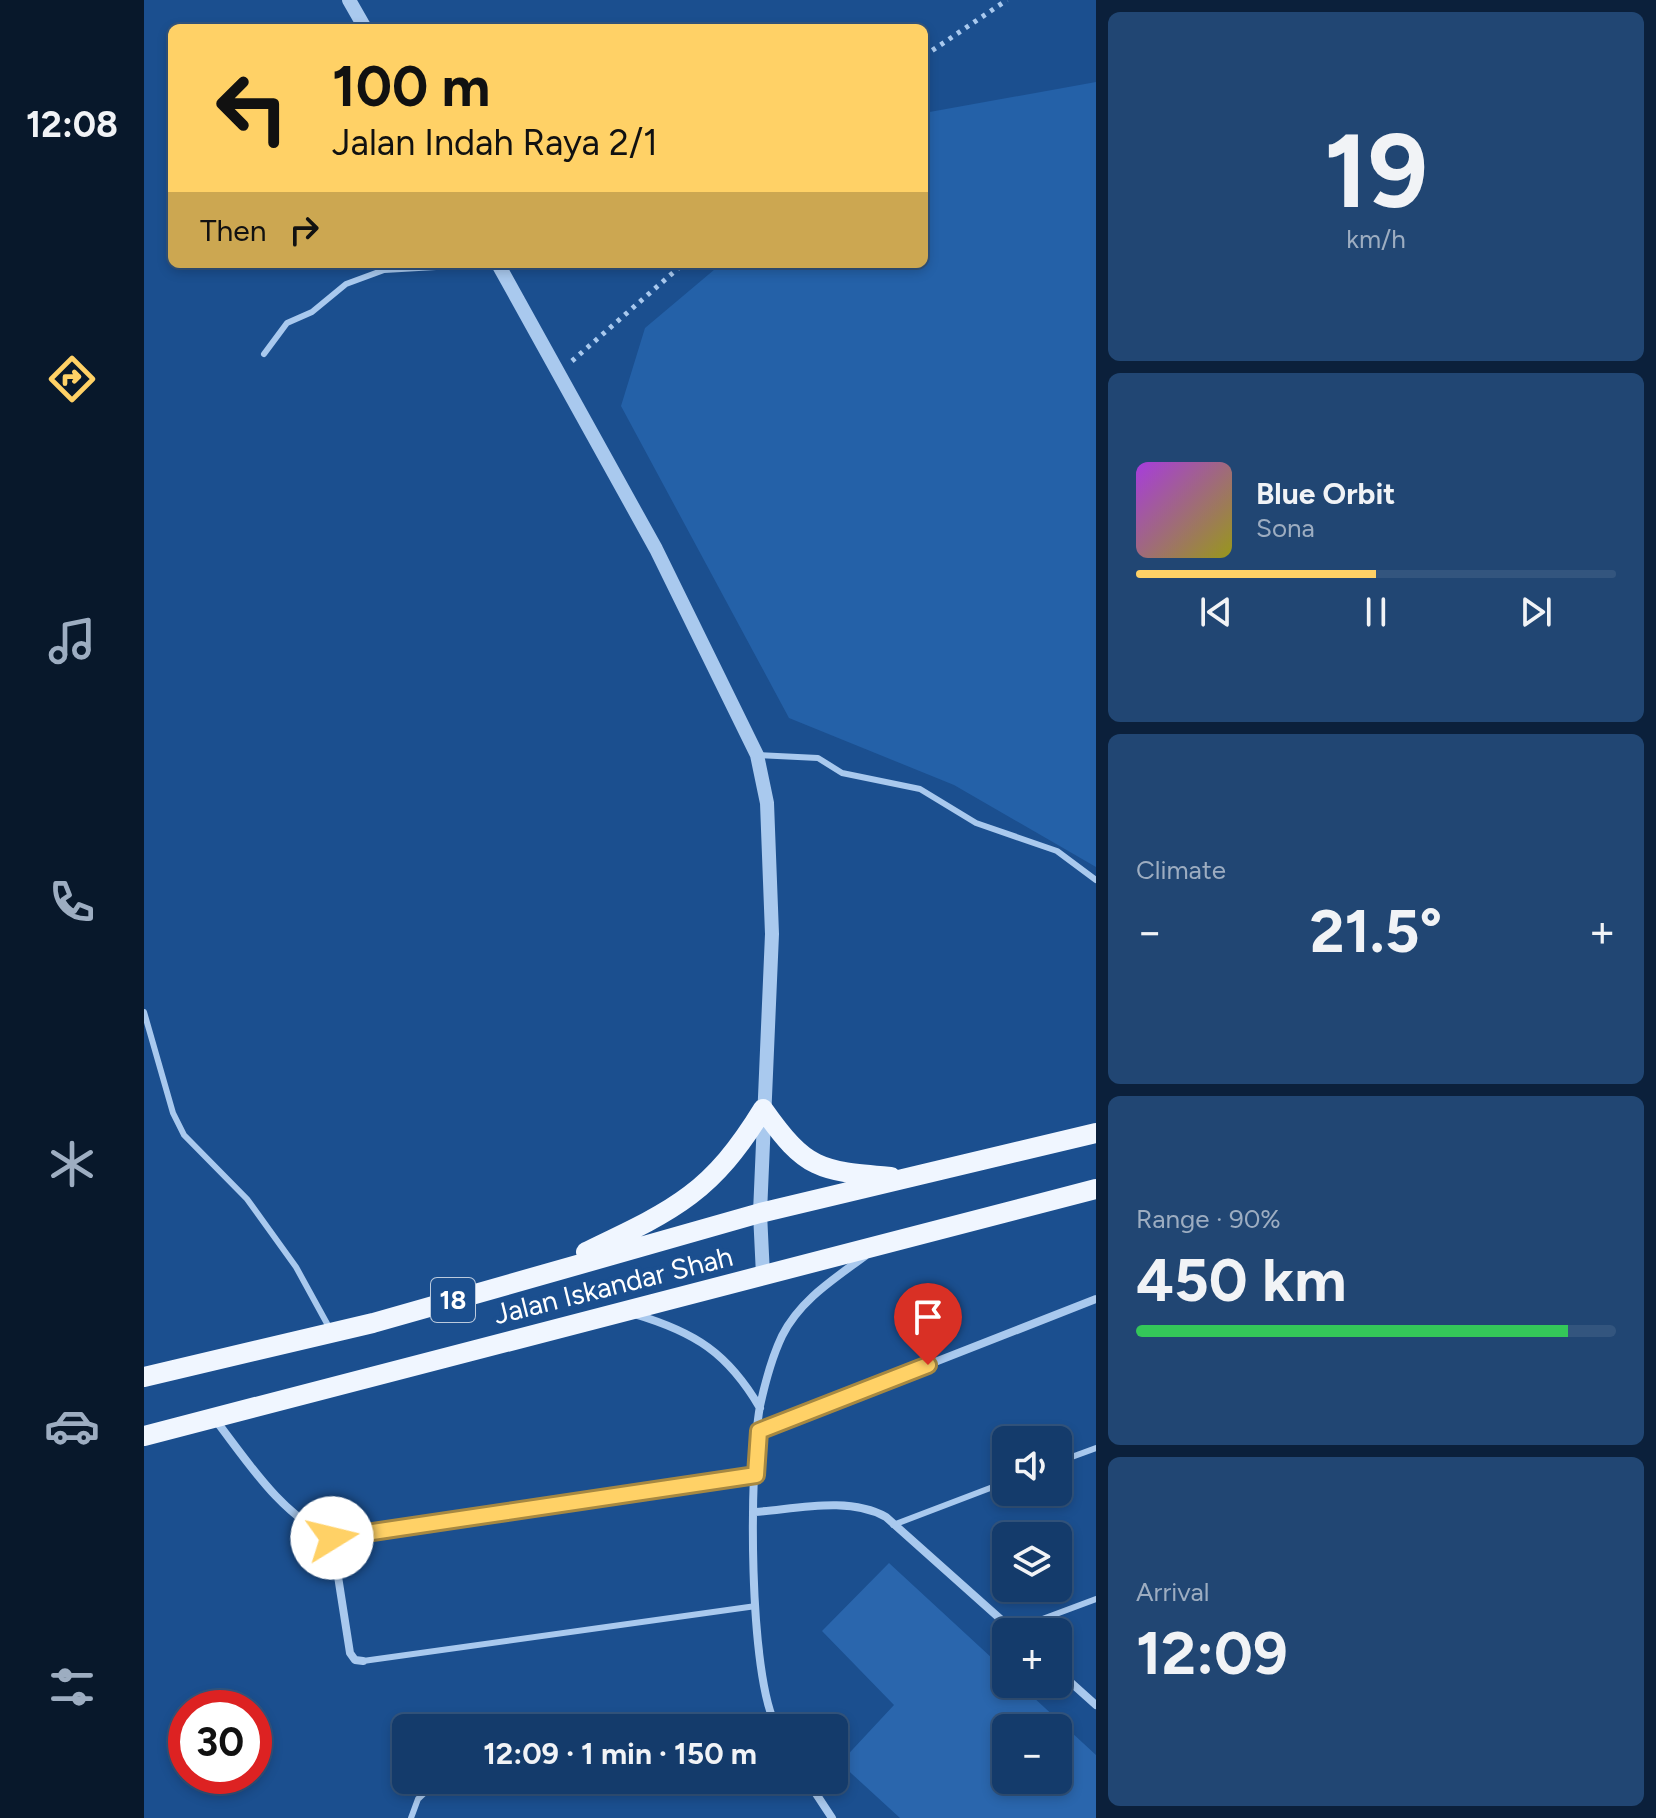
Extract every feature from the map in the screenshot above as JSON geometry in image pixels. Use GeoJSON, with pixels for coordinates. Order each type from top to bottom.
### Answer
{"type":"FeatureCollection","features":[{"type":"Feature","properties":{"kind":"main road"},"geometry":{"type":"LineString","coordinates":[[532,1277],[662,1216],[699,1190],[740,1146],[763,1109],[783,1138],[820,1168],[912,1178]]}},
{"type":"Feature","properties":{"kind":"main road","name":"Jalan Iskandar Shah"},"geometry":{"type":"LineString","coordinates":[[144,1377],[331,1332],[760,1213],[1096,1133]]}},
{"type":"Feature","properties":{"kind":"main road","name":"Jalan Iskandar Shah"},"geometry":{"type":"LineString","coordinates":[[144,1436],[1096,1189]]}},
{"type":"Feature","properties":{"kind":"street"},"geometry":{"type":"LineString","coordinates":[[349,0],[363,24]]}},
{"type":"Feature","properties":{"kind":"street"},"geometry":{"type":"LineString","coordinates":[[500,268],[656,549],[757,755],[767,803],[772,934],[760,1213],[763,1275]]}},
{"type":"Feature","properties":{"kind":"street"},"geometry":{"type":"LineString","coordinates":[[772,1714],[758,1665],[755,1512],[760,1408],[782,1335],[799,1310],[818,1290],[880,1245]]}},
{"type":"Feature","properties":{"kind":"street"},"geometry":{"type":"LineString","coordinates":[[759,1431],[1096,1299]]}},
{"type":"Feature","properties":{"kind":"street"},"geometry":{"type":"LineString","coordinates":[[623,1311],[667,1324],[723,1357],[742,1377],[760,1408]]}},
{"type":"Feature","properties":{"kind":"street"},"geometry":{"type":"LineString","coordinates":[[214,1418],[267,1487],[307,1526],[332,1538],[756,1475]]}},
{"type":"Feature","properties":{"kind":"street"},"geometry":{"type":"LineString","coordinates":[[755,1512],[850,1506],[870,1508],[999,1618]]}},
{"type":"Feature","properties":{"kind":"street"},"geometry":{"type":"LineString","coordinates":[[332,1538],[350,1653],[355,1660],[363,1661]]}},
{"type":"Feature","properties":{"kind":"street"},"geometry":{"type":"LineString","coordinates":[[1072,1684],[1096,1705]]}},
{"type":"Feature","properties":{"kind":"street"},"geometry":{"type":"LineString","coordinates":[[816,1794],[832,1818]]}},
{"type":"Feature","properties":{"kind":"lane"},"geometry":{"type":"LineString","coordinates":[[264,354],[287,323],[312,312],[346,284],[384,270],[419,268]]}},
{"type":"Feature","properties":{"kind":"lane"},"geometry":{"type":"LineString","coordinates":[[757,755],[818,758],[842,773],[895,781],[920,789],[976,823],[1057,851],[1096,880]]}},
{"type":"Feature","properties":{"kind":"lane"},"geometry":{"type":"LineString","coordinates":[[144,1012],[173,1113],[184,1135],[247,1199],[258,1219],[296,1267],[331,1332]]}},
{"type":"Feature","properties":{"kind":"lane"},"geometry":{"type":"LineString","coordinates":[[1072,1457],[1096,1448]]}},
{"type":"Feature","properties":{"kind":"lane"},"geometry":{"type":"LineString","coordinates":[[893,1525],[992,1487]]}},
{"type":"Feature","properties":{"kind":"lane"},"geometry":{"type":"LineString","coordinates":[[1047,1618],[1096,1599]]}},
{"type":"Feature","properties":{"kind":"lane"},"geometry":{"type":"LineString","coordinates":[[363,1661],[756,1606]]}},
{"type":"Feature","properties":{"kind":"lane"},"geometry":{"type":"LineString","coordinates":[[411,1818],[418,1799],[423,1794]]}},
{"type":"Feature","properties":{"kind":"path"},"geometry":{"type":"LineString","coordinates":[[928,53],[1007,0]]}},
{"type":"Feature","properties":{"kind":"path"},"geometry":{"type":"LineString","coordinates":[[559,372],[678,268]]}},
{"type":"Feature","properties":{"kind":"shaded area"},"geometry":{"type":"Polygon","coordinates":[[[1096,82],[1096,867],[954,785],[789,718],[621,406],[645,328],[716,268],[928,268],[928,112],[1096,82]]]}},
{"type":"Feature","properties":{"kind":"building"},"geometry":{"type":"Polygon","coordinates":[[[889,1563],[992,1658],[992,1698],[1034,1698],[1052,1714],[992,1714],[992,1794],[1072,1794],[1072,1733],[1096,1755],[1096,1818],[900,1818],[848,1770],[848,1754],[894,1705],[822,1631],[889,1563]]]}},
{"type":"Feature","properties":{"kind":"route"},"geometry":{"type":"LineString","coordinates":[[332,1538],[756,1475],[759,1431],[928,1365]]}}]}
